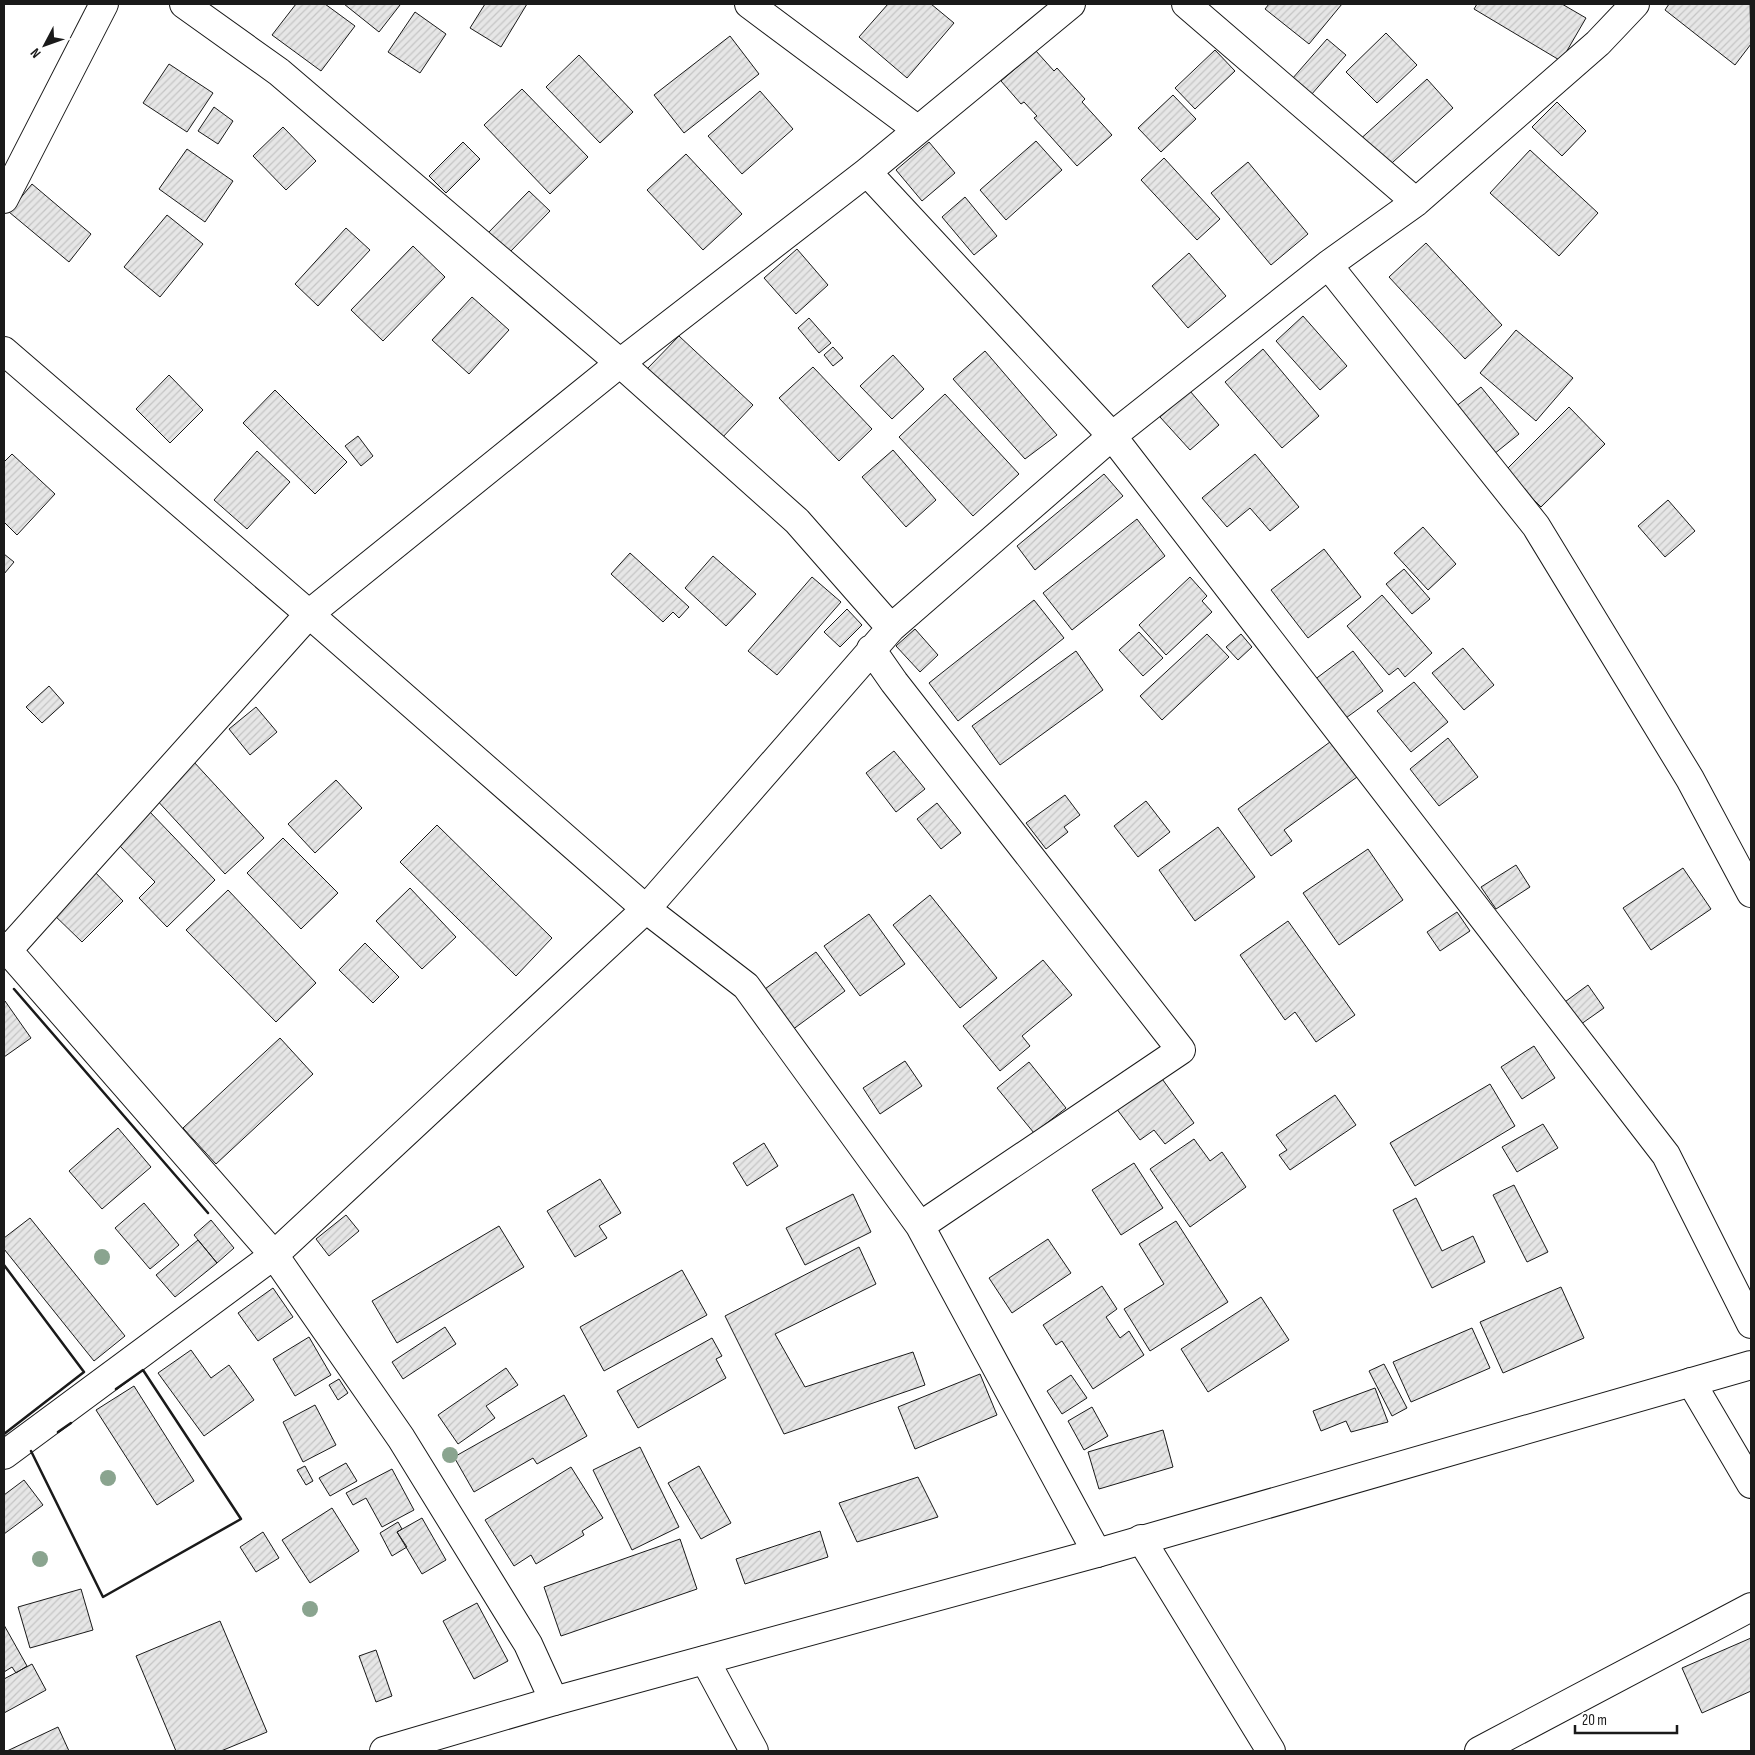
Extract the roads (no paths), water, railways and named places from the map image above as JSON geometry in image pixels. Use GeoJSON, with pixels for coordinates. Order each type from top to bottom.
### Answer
{"type":"FeatureCollection","features":[{"type":"Feature","properties":{"kind":"street"},"geometry":{"type":"LineString","coordinates":[[4,198],[104,4]]}},
{"type":"Feature","properties":{"kind":"street"},"geometry":{"type":"LineString","coordinates":[[184,4],[279,72],[620,363],[797,521],[891,628]]}},
{"type":"Feature","properties":{"kind":"street"},"geometry":{"type":"LineString","coordinates":[[749,4],[918,130]]}},
{"type":"Feature","properties":{"kind":"street"},"geometry":{"type":"LineString","coordinates":[[554,1700],[528,1644],[402,1438],[274,1255],[6,948],[309,614],[620,363],[867,172],[1071,4]]}},
{"type":"Feature","properties":{"kind":"street"},"geometry":{"type":"LineString","coordinates":[[1186,4],[1416,202]]}},
{"type":"Feature","properties":{"kind":"street"},"geometry":{"type":"LineString","coordinates":[[4,1455],[274,1255],[646,909],[891,628],[1112,436],[1328,265],[1416,202],[1598,43],[1635,4]]}},
{"type":"Feature","properties":{"kind":"street"},"geometry":{"type":"LineString","coordinates":[[867,172],[1112,436],[1666,1156],[1751,1324]]}},
{"type":"Feature","properties":{"kind":"street"},"geometry":{"type":"LineString","coordinates":[[1328,265],[1536,526],[1690,779],[1751,893]]}},
{"type":"Feature","properties":{"kind":"street"},"geometry":{"type":"LineString","coordinates":[[4,351],[309,614],[646,909],[746,986],[920,1226],[1097,1553]]}},
{"type":"Feature","properties":{"kind":"street"},"geometry":{"type":"LineString","coordinates":[[871,649],[906,697],[1180,1050],[920,1226]]}},
{"type":"Feature","properties":{"kind":"street"},"geometry":{"type":"LineString","coordinates":[[384,1751],[554,1700],[1097,1553],[1751,1365]]}},
{"type":"Feature","properties":{"kind":"street"},"geometry":{"type":"LineString","coordinates":[[1691,1382],[1751,1484]]}},
{"type":"Feature","properties":{"kind":"street"},"geometry":{"type":"LineString","coordinates":[[1141,1539],[1271,1751]]}},
{"type":"Feature","properties":{"kind":"street"},"geometry":{"type":"LineString","coordinates":[[1480,1751],[1751,1607]]}},
{"type":"Feature","properties":{"kind":"street"},"geometry":{"type":"LineString","coordinates":[[705,1660],[754,1751]]}}]}
